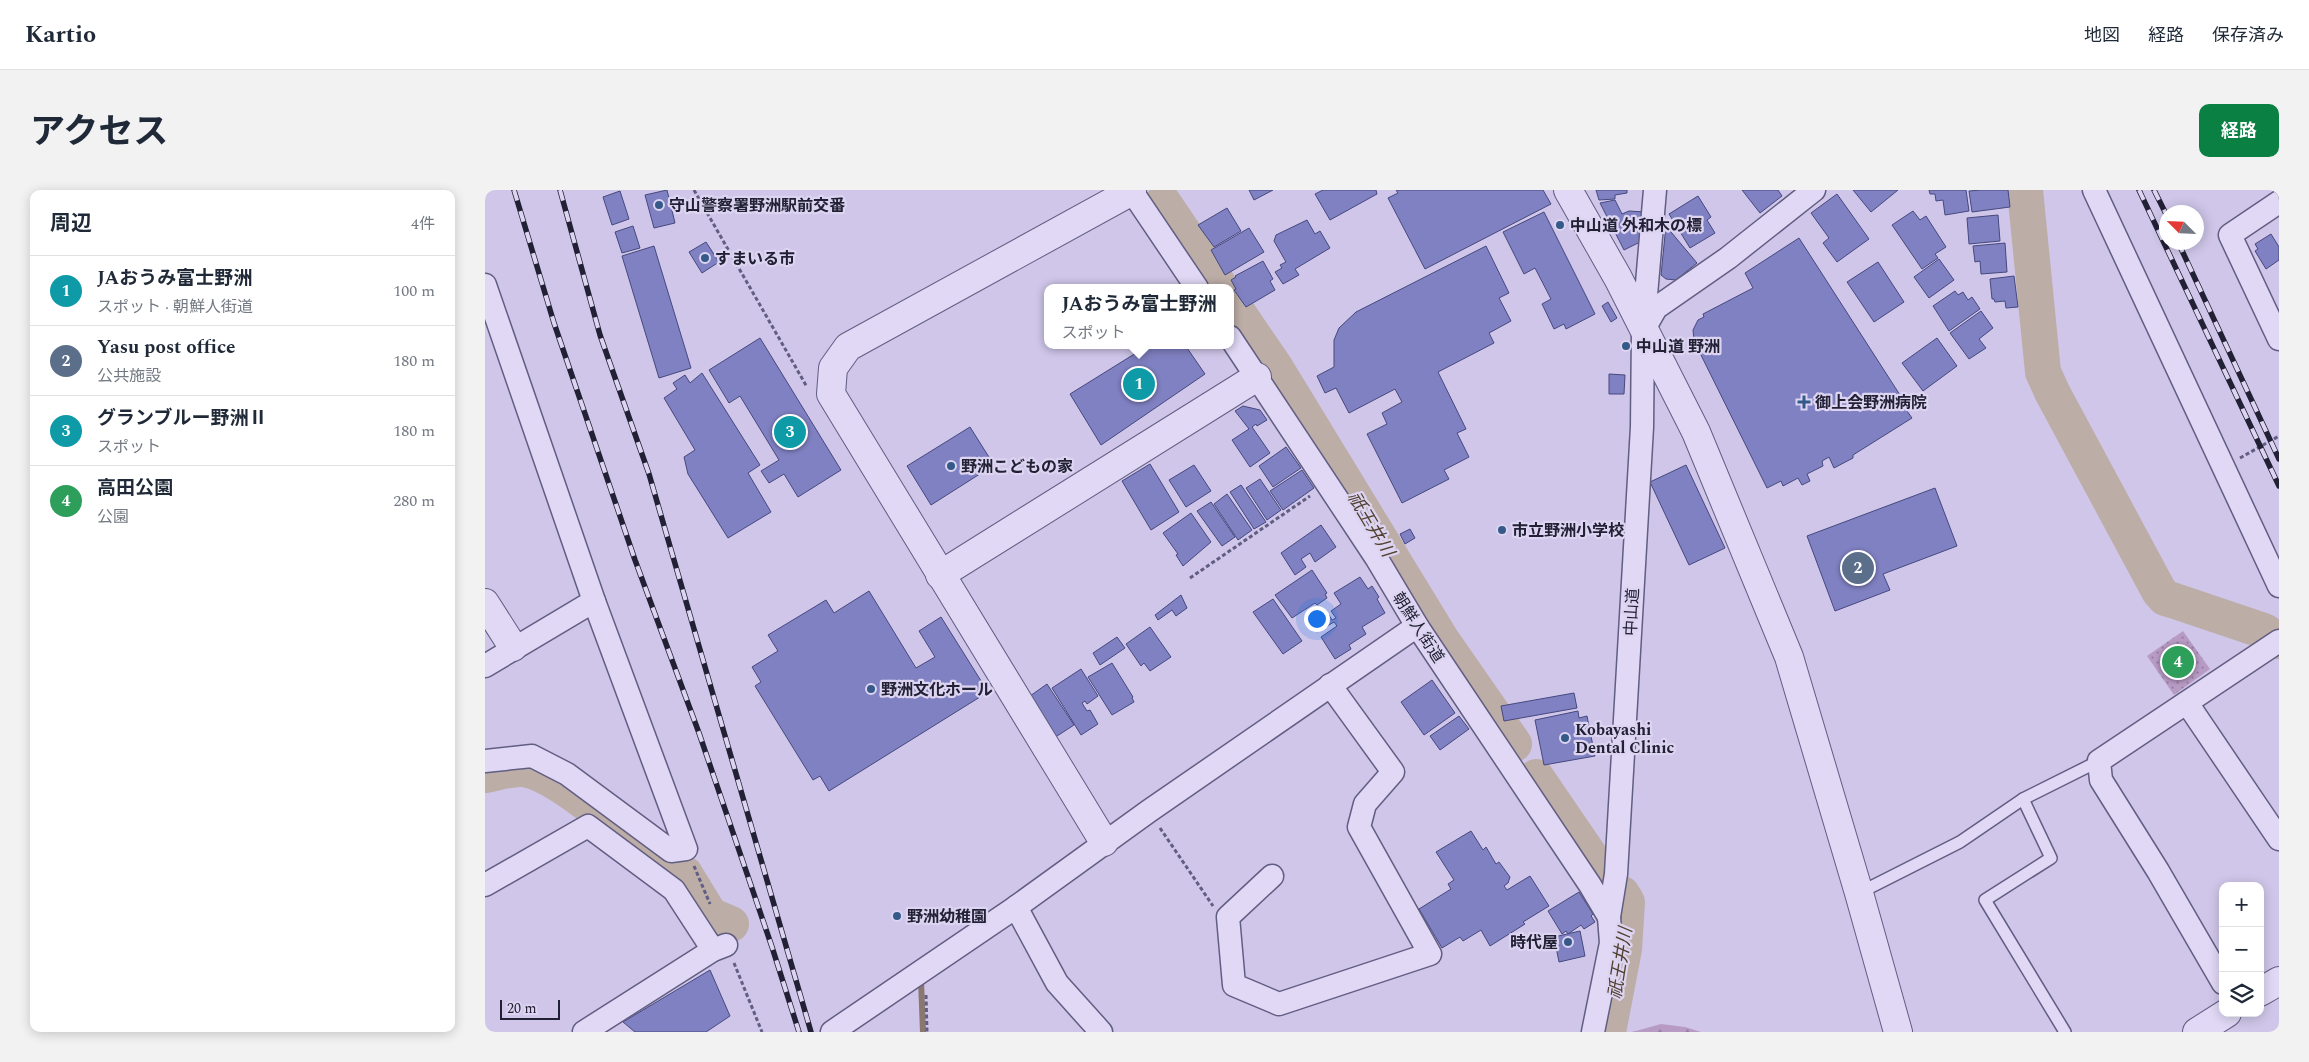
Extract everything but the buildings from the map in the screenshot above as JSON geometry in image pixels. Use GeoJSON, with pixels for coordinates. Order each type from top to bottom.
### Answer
{"type":"FeatureCollection","features":[{"type":"Feature","properties":{"kind":"street"},"geometry":{"type":"LineString","coordinates":[[1105,842],[831,394],[833,368],[848,347],[1132,190],[1194,284]]}},
{"type":"Feature","properties":{"kind":"street"},"geometry":{"type":"LineString","coordinates":[[1568,190],[1618,278],[1696,432],[1789,657],[1898,1032]]}},
{"type":"Feature","properties":{"kind":"street","name":"中山道"},"geometry":{"type":"LineString","coordinates":[[1593,1032],[1611,943],[1609,917],[1615,890],[1642,427],[1643,330],[1655,190]]}},
{"type":"Feature","properties":{"kind":"street"},"geometry":{"type":"LineString","coordinates":[[1643,330],[1656,308],[1728,258],[1814,190]]}},
{"type":"Feature","properties":{"kind":"street"},"geometry":{"type":"LineString","coordinates":[[2094,190],[2279,586]]}},
{"type":"Feature","properties":{"kind":"street"},"geometry":{"type":"LineString","coordinates":[[2279,202],[2230,235],[2279,339]]}},
{"type":"Feature","properties":{"kind":"street"},"geometry":{"type":"LineString","coordinates":[[485,285],[594,601],[686,848],[671,851],[567,774],[532,756],[485,761]]}},
{"type":"Feature","properties":{"kind":"street","name":"朝鮮人街道"},"geometry":{"type":"LineString","coordinates":[[1234,343],[1377,559],[1417,626],[1569,853],[1609,917]]}},
{"type":"Feature","properties":{"kind":"street"},"geometry":{"type":"LineString","coordinates":[[941,575],[1257,377]]}},
{"type":"Feature","properties":{"kind":"street"},"geometry":{"type":"LineString","coordinates":[[485,666],[513,647],[594,601]]}},
{"type":"Feature","properties":{"kind":"street"},"geometry":{"type":"LineString","coordinates":[[485,603],[513,647]]}},
{"type":"Feature","properties":{"kind":"street"},"geometry":{"type":"LineString","coordinates":[[840,1030],[1149,811],[1417,626]]}},
{"type":"Feature","properties":{"kind":"street"},"geometry":{"type":"LineString","coordinates":[[2219,976],[2158,871],[2101,780],[2099,761],[2276,644]]}},
{"type":"Feature","properties":{"kind":"street"},"geometry":{"type":"LineString","coordinates":[[1272,876],[1228,917],[1234,985],[1279,1004],[1430,954],[1359,828],[1365,804],[1393,772],[1331,685]]}},
{"type":"Feature","properties":{"kind":"street"},"geometry":{"type":"LineString","coordinates":[[2187,703],[2279,839]]}},
{"type":"Feature","properties":{"kind":"street"},"geometry":{"type":"LineString","coordinates":[[485,885],[588,826],[674,890],[720,947],[584,1032]]}},
{"type":"Feature","properties":{"kind":"street"},"geometry":{"type":"LineString","coordinates":[[1016,907],[1057,983],[1101,1032]]}},
{"type":"Feature","properties":{"kind":"street"},"geometry":{"type":"LineString","coordinates":[[2264,989],[2279,980]]}},
{"type":"Feature","properties":{"kind":"street"},"geometry":{"type":"LineString","coordinates":[[2197,1032],[2221,1017]]}},
{"type":"Feature","properties":{"kind":"lane"},"geometry":{"type":"LineString","coordinates":[[1859,893],[1960,842],[2023,799],[2099,761]]}},
{"type":"Feature","properties":{"kind":"lane"},"geometry":{"type":"LineString","coordinates":[[2023,799],[2051,858],[1985,900],[2065,1032]]}},
{"type":"Feature","properties":{"kind":"path"},"geometry":{"type":"LineString","coordinates":[[694,190],[811,395]]}},
{"type":"Feature","properties":{"kind":"path"},"geometry":{"type":"LineString","coordinates":[[2223,468],[2279,436]]}},
{"type":"Feature","properties":{"kind":"path"},"geometry":{"type":"LineString","coordinates":[[1190,578],[1327,484]]}},
{"type":"Feature","properties":{"kind":"path"},"geometry":{"type":"LineString","coordinates":[[1149,811],[1229,931]]}},
{"type":"Feature","properties":{"kind":"path"},"geometry":{"type":"LineString","coordinates":[[686,848],[705,892]]}},
{"type":"Feature","properties":{"kind":"path"},"geometry":{"type":"LineString","coordinates":[[720,947],[761,1032]]}},
{"type":"Feature","properties":{"kind":"path"},"geometry":{"type":"LineString","coordinates":[[924,969],[927,1032]]}},
{"type":"Feature","properties":{"kind":"green space"},"geometry":{"type":"Polygon","coordinates":[[[2183,631],[2210,669],[2174,695],[2147,656],[2183,631]]]}},
{"type":"Feature","properties":{"kind":"green space"},"geometry":{"type":"Polygon","coordinates":[[[1661,1024],[1685,1027],[1701,1032],[1632,1032],[1661,1024]]]}},
{"type":"Feature","properties":{"kind":"waterway"},"geometry":{"type":"LineString","coordinates":[[2025,190],[2043,372],[2159,591],[2165,598],[2264,631],[2279,641]]}},
{"type":"Feature","properties":{"kind":"waterway","name":"祇王井川"},"geometry":{"type":"LineString","coordinates":[[1163,202],[1218,284]]}},
{"type":"Feature","properties":{"kind":"waterway","name":"祇王井川"},"geometry":{"type":"LineString","coordinates":[[1234,307],[1275,367],[1441,639],[1514,744]]}},
{"type":"Feature","properties":{"kind":"waterway"},"geometry":{"type":"LineString","coordinates":[[485,775],[523,769],[538,773],[554,781],[664,864],[685,874],[710,915],[731,924]]}},
{"type":"Feature","properties":{"kind":"waterway","name":"祇王井川"},"geometry":{"type":"LineString","coordinates":[[1536,777],[1605,878]]}},
{"type":"Feature","properties":{"kind":"waterway","name":"祇王井川"},"geometry":{"type":"LineString","coordinates":[[1608,1032],[1624,949],[1627,902],[1622,894]]}},
{"type":"Feature","properties":{"kind":"waterway"},"geometry":{"type":"LineString","coordinates":[[921,980],[923,1032]]}},
{"type":"Feature","properties":{"kind":"railway"},"geometry":{"type":"LineString","coordinates":[[514,190],[554,323],[635,560],[699,733],[799,1032]]}},
{"type":"Feature","properties":{"kind":"railway"},"geometry":{"type":"LineString","coordinates":[[560,190],[600,335],[649,474],[811,1032]]}},
{"type":"Feature","properties":{"kind":"railway"},"geometry":{"type":"LineString","coordinates":[[2139,190],[2279,486]]}},
{"type":"Feature","properties":{"kind":"railway"},"geometry":{"type":"LineString","coordinates":[[2154,190],[2162,205]]}},
{"type":"Feature","properties":{"kind":"railway"},"geometry":{"type":"LineString","coordinates":[[2182,250],[2279,459]]}},
{"type":"Feature","properties":{"kind":"place","name":"守山警察署野洲駅前交番"},"geometry":{"type":"Point","coordinates":[659,205]}},
{"type":"Feature","properties":{"kind":"place","name":"中山道 外和木の標"},"geometry":{"type":"Point","coordinates":[1560,225]}},
{"type":"Feature","properties":{"kind":"place","name":"すまいる市"},"geometry":{"type":"Point","coordinates":[705,258]}},
{"type":"Feature","properties":{"kind":"place","name":"中山道 野洲"},"geometry":{"type":"Point","coordinates":[1626,346]}},
{"type":"Feature","properties":{"kind":"place","name":"JAおうみ富士野洲"},"geometry":{"type":"Point","coordinates":[1139,384]}},
{"type":"Feature","properties":{"kind":"place","name":"御上会野洲病院"},"geometry":{"type":"Point","coordinates":[1804,402]}},
{"type":"Feature","properties":{"kind":"place","name":"グランブルー野洲Ⅱ"},"geometry":{"type":"Point","coordinates":[790,432]}},
{"type":"Feature","properties":{"kind":"place","name":"野洲こどもの家"},"geometry":{"type":"Point","coordinates":[951,466]}},
{"type":"Feature","properties":{"kind":"place","name":"市立野洲小学校"},"geometry":{"type":"Point","coordinates":[1502,530]}},
{"type":"Feature","properties":{"kind":"place","name":"Yasu post office"},"geometry":{"type":"Point","coordinates":[1858,568]}},
{"type":"Feature","properties":{"kind":"place","name":"高田公園"},"geometry":{"type":"Point","coordinates":[2178,662]}},
{"type":"Feature","properties":{"kind":"place","name":"野洲文化ホール"},"geometry":{"type":"Point","coordinates":[871,689]}},
{"type":"Feature","properties":{"kind":"place","name":"Kobayashi Dental Clinic"},"geometry":{"type":"Point","coordinates":[1565,738]}},
{"type":"Feature","properties":{"kind":"place","name":"野洲幼稚園"},"geometry":{"type":"Point","coordinates":[897,916]}},
{"type":"Feature","properties":{"kind":"place","name":"時代屋"},"geometry":{"type":"Point","coordinates":[1568,942]}}]}
